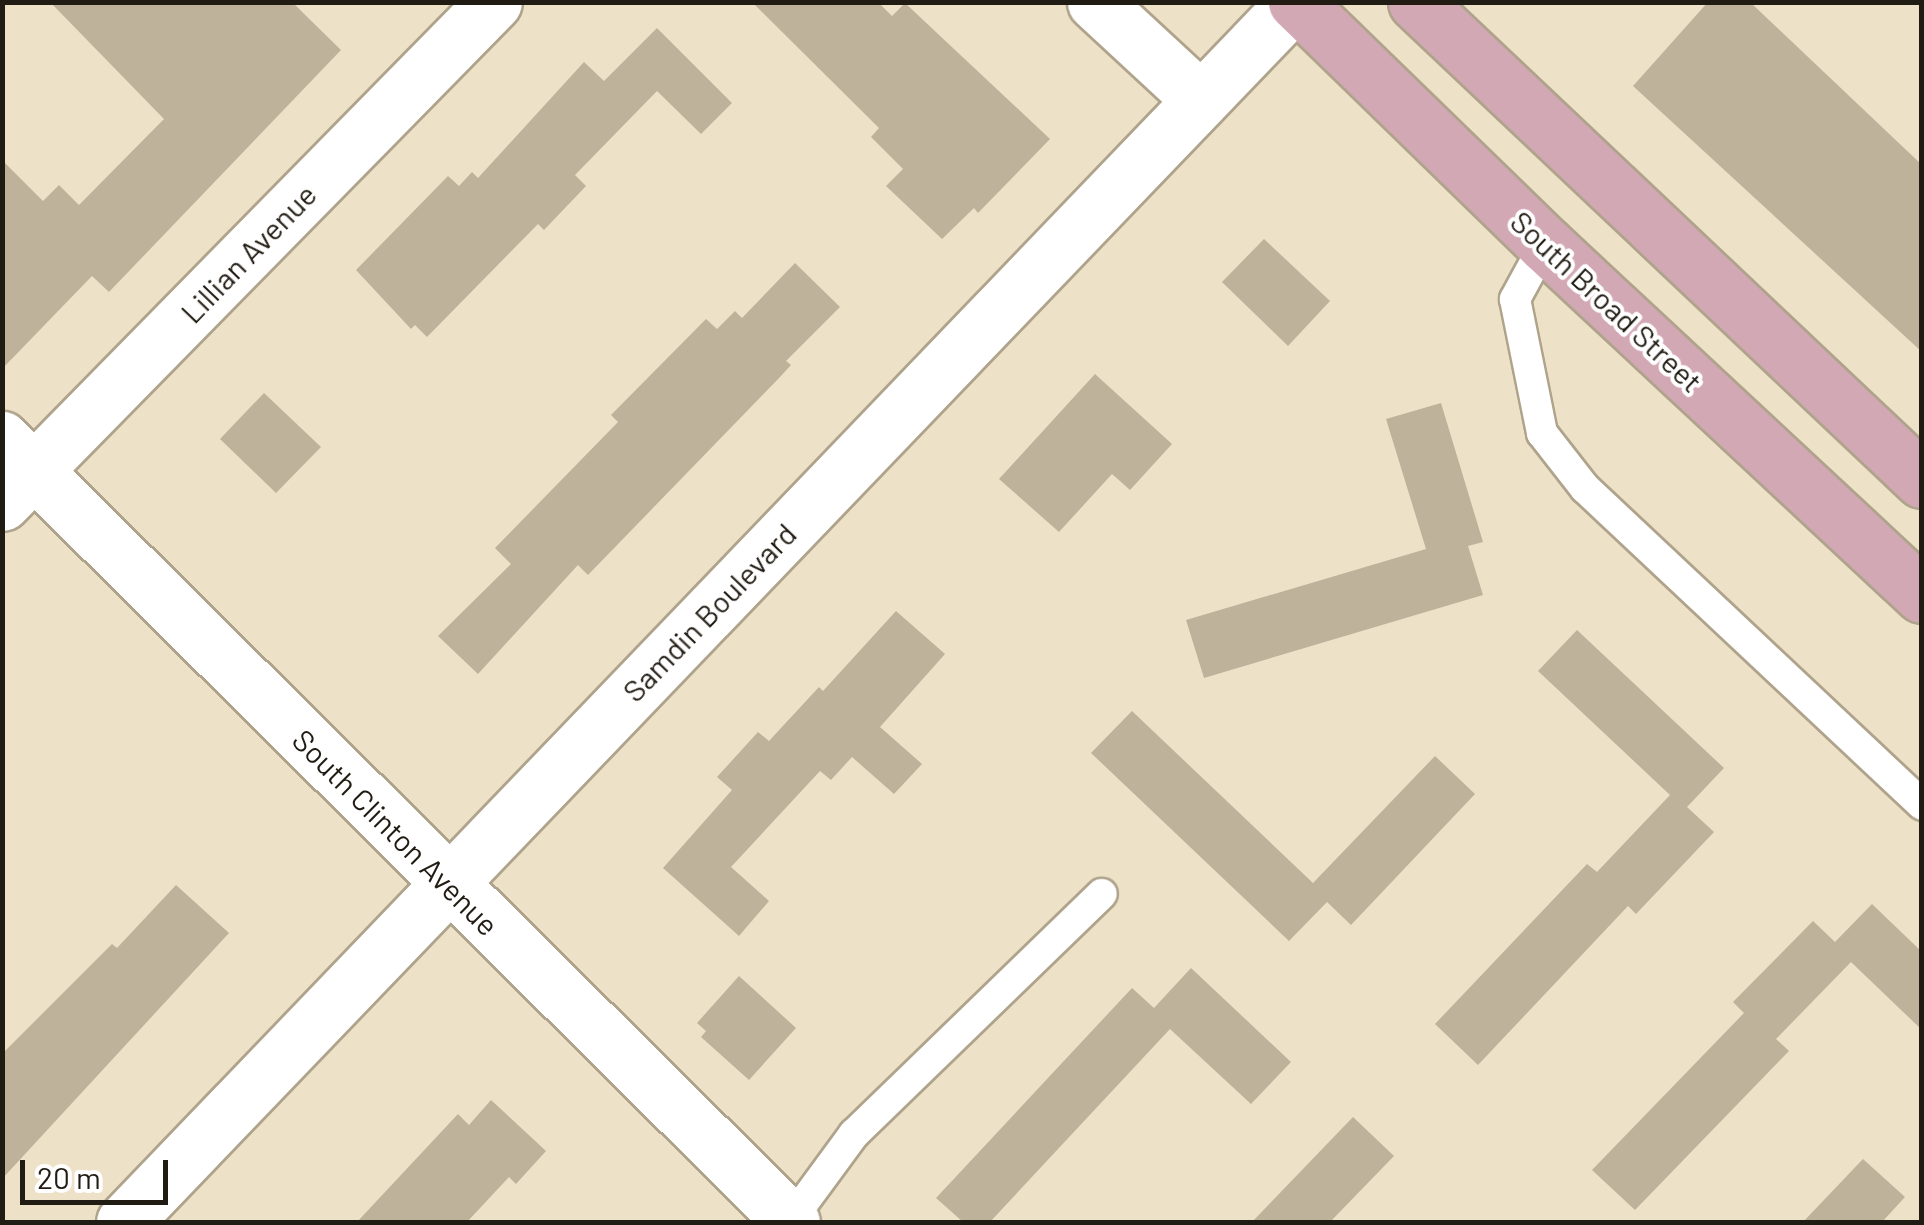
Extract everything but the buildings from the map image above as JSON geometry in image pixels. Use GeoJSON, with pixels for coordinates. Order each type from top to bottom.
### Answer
{"type":"FeatureCollection","features":[{"type":"Feature","properties":{"kind":"main road","name":"South Broad Street"},"geometry":{"type":"LineString","coordinates":[[1295,2],[1545,244],[1922,595]]}},
{"type":"Feature","properties":{"kind":"main road"},"geometry":{"type":"LineString","coordinates":[[1416,2],[1922,480]]}},
{"type":"Feature","properties":{"kind":"street","name":"Lillian Avenue"},"geometry":{"type":"LineString","coordinates":[[13,471],[494,2]]}},
{"type":"Feature","properties":{"kind":"street"},"geometry":{"type":"LineString","coordinates":[[1095,2],[1201,100]]}},
{"type":"Feature","properties":{"kind":"street","name":"Samdin Boulevard"},"geometry":{"type":"LineString","coordinates":[[125,1222],[1295,2]]}},
{"type":"Feature","properties":{"kind":"street","name":"South Clinton Avenue"},"geometry":{"type":"LineString","coordinates":[[13,471],[449,884],[791,1222]]}},
{"type":"Feature","properties":{"kind":"lane"},"geometry":{"type":"LineString","coordinates":[[1545,244],[1515,299],[1542,433],[1585,488],[1922,805]]}},
{"type":"Feature","properties":{"kind":"lane"},"geometry":{"type":"LineString","coordinates":[[791,1222],[854,1134],[1102,894]]}}]}
